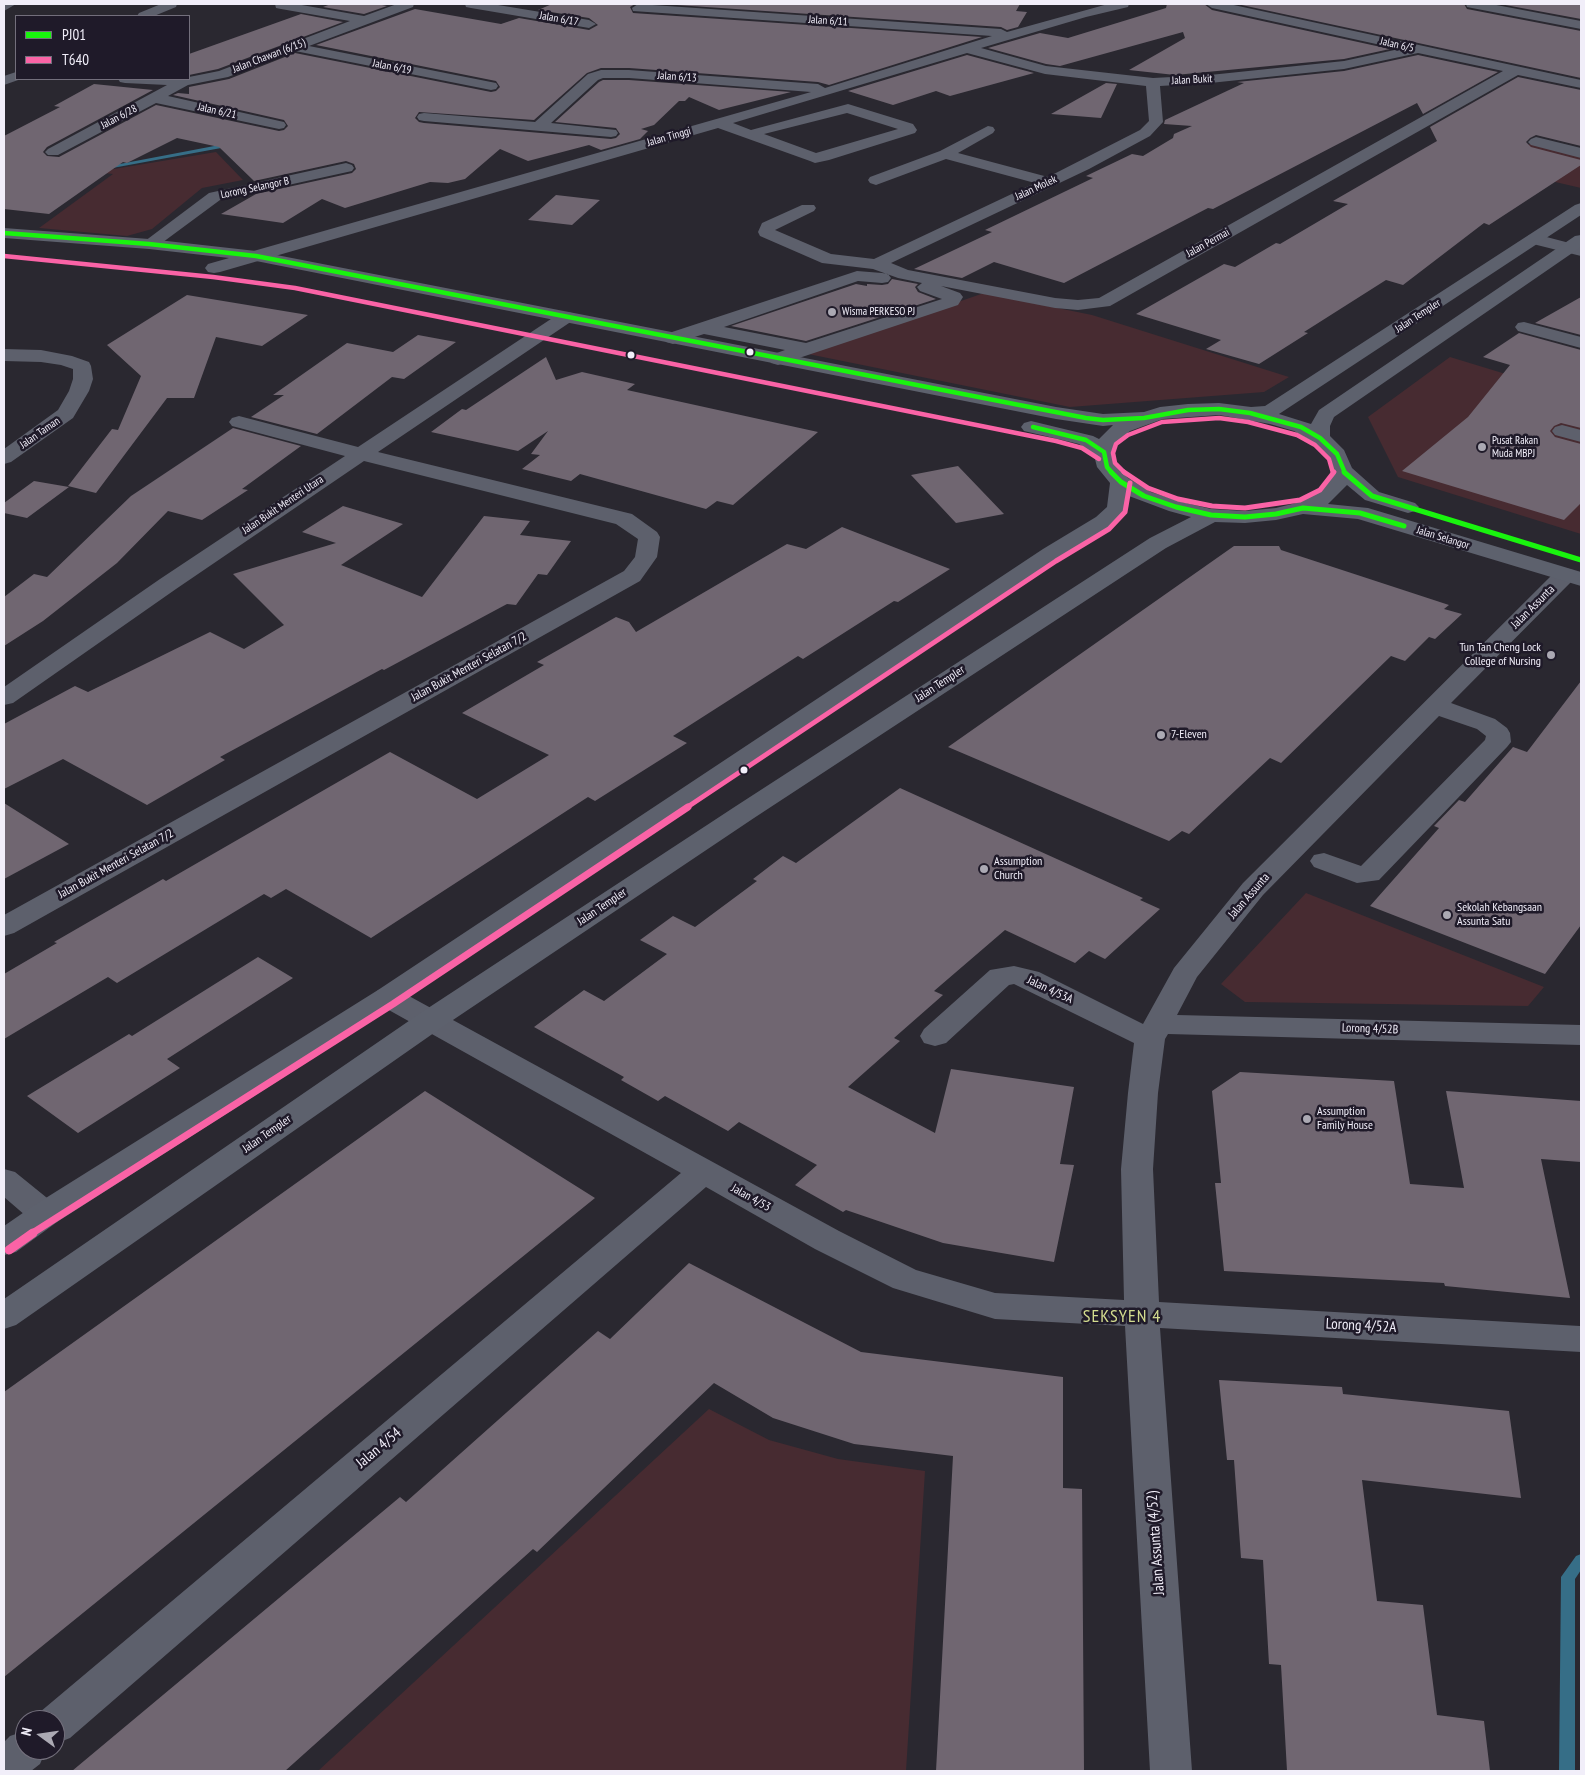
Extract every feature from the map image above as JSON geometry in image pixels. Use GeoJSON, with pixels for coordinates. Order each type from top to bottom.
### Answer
{"type":"FeatureCollection","features":[{"type":"Feature","properties":{"kind":"main road","name":"Jalan Templer"},"geometry":{"type":"LineString","coordinates":[[1250,413],[1270,411],[1288,401],[1581,208]]}},
{"type":"Feature","properties":{"kind":"main road"},"geometry":{"type":"LineString","coordinates":[[4,233],[149,244],[256,256],[1056,413],[1103,420],[1144,418],[1188,410],[1219,409],[1250,413],[1300,427],[1320,438],[1337,454],[1343,471],[1338,484],[1325,497],[1303,508],[1268,515],[1244,517],[1211,515],[1176,507],[1144,496],[1121,482],[1107,467],[1104,452],[1110,438],[1123,427],[1144,418]]}},
{"type":"Feature","properties":{"kind":"main road"},"geometry":{"type":"LineString","coordinates":[[4,247],[214,268],[296,280],[1058,432],[1086,440],[1104,452]]}},
{"type":"Feature","properties":{"kind":"main road"},"geometry":{"type":"LineString","coordinates":[[1320,438],[1320,426],[1326,414],[1577,247]]}},
{"type":"Feature","properties":{"kind":"main road","name":"Jalan Selangor"},"geometry":{"type":"LineString","coordinates":[[1343,471],[1372,496],[1576,571]]}},
{"type":"Feature","properties":{"kind":"main road"},"geometry":{"type":"LineString","coordinates":[[4,1242],[388,997],[1043,560],[1104,522],[1117,508],[1121,482]]}},
{"type":"Feature","properties":{"kind":"main road","name":"Jalan Selangor"},"geometry":{"type":"LineString","coordinates":[[1303,508],[1360,513],[1576,571]]}},
{"type":"Feature","properties":{"kind":"main road","name":"Jalan Templer"},"geometry":{"type":"LineString","coordinates":[[4,1316],[430,1021],[752,807],[1158,543],[1211,515]]}},
{"type":"Feature","properties":{"kind":"street"},"geometry":{"type":"LineString","coordinates":[[4,7],[10,4]]}},
{"type":"Feature","properties":{"kind":"street"},"geometry":{"type":"LineString","coordinates":[[146,15],[171,4]]}},
{"type":"Feature","properties":{"kind":"street","name":"Jalan Chawan (6/15)"},"geometry":{"type":"LineString","coordinates":[[145,80],[184,82],[223,74],[408,4]]}},
{"type":"Feature","properties":{"kind":"street","name":"Jalan 6/17"},"geometry":{"type":"LineString","coordinates":[[471,4],[589,24]]}},
{"type":"Feature","properties":{"kind":"street","name":"Jalan Tinggi"},"geometry":{"type":"LineString","coordinates":[[214,268],[836,89],[877,75],[1018,34],[1085,9],[1123,4]]}},
{"type":"Feature","properties":{"kind":"street","name":"Jalan 6/5"},"geometry":{"type":"LineString","coordinates":[[1212,4],[1581,84]]}},
{"type":"Feature","properties":{"kind":"street"},"geometry":{"type":"LineString","coordinates":[[1472,4],[1581,25]]}},
{"type":"Feature","properties":{"kind":"street"},"geometry":{"type":"LineString","coordinates":[[280,5],[365,20]]}},
{"type":"Feature","properties":{"kind":"street","name":"Jalan 6/11"},"geometry":{"type":"LineString","coordinates":[[638,8],[1018,34]]}},
{"type":"Feature","properties":{"kind":"street","name":"Jalan 6/19"},"geometry":{"type":"LineString","coordinates":[[294,47],[491,86]]}},
{"type":"Feature","properties":{"kind":"street","name":"Jalan Bukit"},"geometry":{"type":"LineString","coordinates":[[969,48],[1045,70],[1153,82],[1210,79],[1336,66],[1416,49]]}},
{"type":"Feature","properties":{"kind":"street","name":"Jalan Permai"},"geometry":{"type":"LineString","coordinates":[[808,208],[768,227],[766,232],[828,259],[876,264],[904,274],[1055,303],[1078,305],[1104,302],[1516,70]]}},
{"type":"Feature","properties":{"kind":"street","name":"Jalan 6/13"},"geometry":{"type":"LineString","coordinates":[[538,127],[593,77],[608,73],[836,89]]}},
{"type":"Feature","properties":{"kind":"street"},"geometry":{"type":"LineString","coordinates":[[4,82],[15,75]]}},
{"type":"Feature","properties":{"kind":"street"},"geometry":{"type":"LineString","coordinates":[[877,75],[908,81]]}},
{"type":"Feature","properties":{"kind":"street","name":"Jalan 6/28"},"geometry":{"type":"LineString","coordinates":[[53,152],[184,82]]}},
{"type":"Feature","properties":{"kind":"street","name":"Jalan Molek"},"geometry":{"type":"LineString","coordinates":[[876,264],[1084,166],[1153,126],[1156,122],[1153,82]]}},
{"type":"Feature","properties":{"kind":"street","name":"Jalan 6/21"},"geometry":{"type":"LineString","coordinates":[[155,98],[279,125]]}},
{"type":"Feature","properties":{"kind":"street"},"geometry":{"type":"LineString","coordinates":[[719,123],[749,134],[812,157],[820,158],[910,130],[900,124],[848,108],[749,134]]}},
{"type":"Feature","properties":{"kind":"street"},"geometry":{"type":"LineString","coordinates":[[424,117],[611,133]]}},
{"type":"Feature","properties":{"kind":"street"},"geometry":{"type":"LineString","coordinates":[[876,180],[945,154],[988,130]]}},
{"type":"Feature","properties":{"kind":"street"},"geometry":{"type":"LineString","coordinates":[[1536,142],[1581,153]]}},
{"type":"Feature","properties":{"kind":"street"},"geometry":{"type":"LineString","coordinates":[[945,154],[1049,182]]}},
{"type":"Feature","properties":{"kind":"street","name":"Lorong Selangor B"},"geometry":{"type":"LineString","coordinates":[[149,244],[215,196],[346,168]]}},
{"type":"Feature","properties":{"kind":"street"},"geometry":{"type":"LineString","coordinates":[[1535,239],[1577,247]]}},
{"type":"Feature","properties":{"kind":"street"},"geometry":{"type":"LineString","coordinates":[[673,338],[858,276],[876,276],[937,290],[954,297],[952,301],[778,359]]}},
{"type":"Feature","properties":{"kind":"street","name":"Jalan Bukit Menteri Utara"},"geometry":{"type":"LineString","coordinates":[[4,698],[359,454],[566,317]]}},
{"type":"Feature","properties":{"kind":"street"},"geometry":{"type":"LineString","coordinates":[[1524,327],[1581,343]]}},
{"type":"Feature","properties":{"kind":"street"},"geometry":{"type":"LineString","coordinates":[[702,328],[807,349]]}},
{"type":"Feature","properties":{"kind":"street","name":"Jalan Taman"},"geometry":{"type":"LineString","coordinates":[[4,355],[41,356],[65,360],[82,366],[83,379],[79,391],[66,414],[4,458]]}},
{"type":"Feature","properties":{"kind":"street"},"geometry":{"type":"LineString","coordinates":[[239,422],[359,454]]}},
{"type":"Feature","properties":{"kind":"street"},"geometry":{"type":"LineString","coordinates":[[1562,431],[1581,436]]}},
{"type":"Feature","properties":{"kind":"street","name":"Jalan Bukit Menteri Selatan 7/2"},"geometry":{"type":"LineString","coordinates":[[4,927],[632,576],[646,557],[649,537],[624,519],[359,454]]}},
{"type":"Feature","properties":{"kind":"street","name":"Jalan Assunta"},"geometry":{"type":"LineString","coordinates":[[1142,1314],[1137,1169],[1143,1093],[1155,1031],[1184,974],[1253,889],[1435,706],[1576,571]]}},
{"type":"Feature","properties":{"kind":"street"},"geometry":{"type":"LineString","coordinates":[[1324,861],[1356,875],[1369,874],[1498,742],[1498,733],[1486,724],[1435,706]]}},
{"type":"Feature","properties":{"kind":"street","name":"Jalan 4/53A"},"geometry":{"type":"LineString","coordinates":[[935,1036],[1000,977],[1014,975],[1030,979],[1155,1031]]}},
{"type":"Feature","properties":{"kind":"street","name":"Jalan 4/53"},"geometry":{"type":"LineString","coordinates":[[388,997],[827,1240],[905,1279],[995,1306],[1142,1314]]}},
{"type":"Feature","properties":{"kind":"street","name":"Lorong 4/52B"},"geometry":{"type":"LineString","coordinates":[[1155,1031],[1581,1035]]}},
{"type":"Feature","properties":{"kind":"street","name":"Jalan 4/54"},"geometry":{"type":"LineString","coordinates":[[65,1716],[704,1172]]}},
{"type":"Feature","properties":{"kind":"street"},"geometry":{"type":"LineString","coordinates":[[4,1180],[46,1214]]}},
{"type":"Feature","properties":{"kind":"street","name":"Lorong 4/52A"},"geometry":{"type":"LineString","coordinates":[[1142,1314],[1580,1339]]}},
{"type":"Feature","properties":{"kind":"street","name":"Jalan Assunta (4/52)"},"geometry":{"type":"LineString","coordinates":[[1142,1314],[1171,1771]]}},
{"type":"Feature","properties":{"kind":"street"},"geometry":{"type":"LineString","coordinates":[[4,1768],[15,1759]]}},
{"type":"Feature","properties":{"kind":"shaded area"},"geometry":{"type":"Polygon","coordinates":[[[1530,144],[1581,156],[1581,188],[1491,167],[1530,144]]]}},
{"type":"Feature","properties":{"kind":"shaded area"},"geometry":{"type":"Polygon","coordinates":[[[216,152],[243,180],[202,188],[152,229],[127,236],[39,228],[113,174],[96,172],[216,152]]]}},
{"type":"Feature","properties":{"kind":"shaded area"},"geometry":{"type":"Polygon","coordinates":[[[984,293],[1092,315],[1289,377],[1264,392],[1070,407],[808,354],[984,293]]]}},
{"type":"Feature","properties":{"kind":"shaded area","name":"Pusat Rakan Muda MBPJ"},"geometry":{"type":"Polygon","coordinates":[[[1450,357],[1581,397],[1581,534],[1398,477],[1368,417],[1450,357]]]}},
{"type":"Feature","properties":{"kind":"shaded area"},"geometry":{"type":"Polygon","coordinates":[[[1306,893],[1544,987],[1528,1006],[1245,1002],[1221,984],[1306,893]]]}},
{"type":"Feature","properties":{"kind":"shaded area"},"geometry":{"type":"Polygon","coordinates":[[[709,1409],[769,1440],[838,1459],[925,1471],[906,1771],[318,1771],[709,1409]]]}},
{"type":"Feature","properties":{"kind":"building"},"geometry":{"type":"Polygon","coordinates":[[[331,4],[377,4],[387,6],[364,14],[323,7],[331,4]]]}},
{"type":"Feature","properties":{"kind":"building"},"geometry":{"type":"Polygon","coordinates":[[[552,4],[635,4],[630,7],[633,13],[982,37],[829,85],[818,82],[629,68],[601,68],[587,73],[534,120],[419,112],[415,118],[419,122],[424,123],[611,139],[616,138],[620,134],[616,128],[555,122],[603,80],[629,80],[791,92],[719,110],[689,97],[685,101],[679,101],[654,125],[641,129],[648,131],[640,139],[601,150],[589,145],[528,161],[500,149],[465,179],[448,183],[430,182],[345,208],[322,199],[283,223],[221,214],[256,194],[352,173],[356,169],[354,164],[346,161],[254,181],[219,147],[177,138],[127,163],[123,162],[49,214],[4,209],[4,136],[60,107],[54,106],[94,84],[153,90],[47,147],[43,152],[47,156],[59,157],[156,105],[279,131],[284,130],[288,126],[284,120],[173,95],[178,93],[189,94],[189,87],[229,79],[295,53],[491,92],[496,91],[500,87],[496,81],[316,45],[415,9],[501,24],[519,18],[589,30],[598,25],[589,18],[538,10],[552,4]]]}},
{"type":"Feature","properties":{"kind":"building"},"geometry":{"type":"Polygon","coordinates":[[[662,4],[1020,4],[1016,11],[1027,12],[1018,27],[1007,30],[1001,27],[662,4]]]}},
{"type":"Feature","properties":{"kind":"building"},"geometry":{"type":"Polygon","coordinates":[[[1167,4],[1204,4],[1212,10],[1390,49],[1344,59],[1175,75],[1129,70],[1185,38],[1183,32],[1060,66],[988,48],[1040,33],[1068,38],[1166,8],[1167,4]]]}},
{"type":"Feature","properties":{"kind":"building"},"geometry":{"type":"Polygon","coordinates":[[[1237,4],[1464,4],[1467,9],[1581,31],[1581,78],[1237,4]]]}},
{"type":"Feature","properties":{"kind":"building"},"geometry":{"type":"Polygon","coordinates":[[[1500,4],[1581,4],[1581,19],[1500,4]]]}},
{"type":"Feature","properties":{"kind":"building"},"geometry":{"type":"Polygon","coordinates":[[[301,14],[343,22],[218,69],[190,75],[190,54],[301,14]]]}},
{"type":"Feature","properties":{"kind":"building"},"geometry":{"type":"Polygon","coordinates":[[[967,55],[1034,73],[950,96],[936,91],[893,105],[848,91],[967,55]]]}},
{"type":"Feature","properties":{"kind":"building"},"geometry":{"type":"Polygon","coordinates":[[[1418,55],[1498,72],[1423,114],[1417,103],[1213,209],[1208,208],[1064,283],[994,262],[962,278],[914,269],[992,232],[985,230],[1093,178],[1086,176],[1132,154],[1143,156],[1173,138],[1174,134],[1192,126],[1164,124],[1165,120],[1244,83],[1237,82],[1344,71],[1418,55]]]}},
{"type":"Feature","properties":{"kind":"building"},"geometry":{"type":"Polygon","coordinates":[[[1518,77],[1581,90],[1581,146],[1536,135],[1526,142],[1531,147],[1581,160],[1581,165],[1489,225],[1484,223],[1403,285],[1386,280],[1304,332],[1308,333],[1259,364],[1206,349],[1221,340],[1136,314],[1224,264],[1235,267],[1276,243],[1280,244],[1348,204],[1333,201],[1437,141],[1430,127],[1518,77]]]}},
{"type":"Feature","properties":{"kind":"building"},"geometry":{"type":"Polygon","coordinates":[[[1106,83],[1117,84],[1101,118],[1051,114],[1106,83]]]}},
{"type":"Feature","properties":{"kind":"building"},"geometry":{"type":"Polygon","coordinates":[[[556,195],[600,200],[572,225],[528,220],[556,195]]]}},
{"type":"Feature","properties":{"kind":"building"},"geometry":{"type":"Polygon","coordinates":[[[892,279],[918,284],[915,287],[918,292],[936,299],[806,341],[731,326],[856,284],[867,286],[867,284],[882,285],[888,284],[892,279]]]}},
{"type":"Feature","properties":{"kind":"building"},"geometry":{"type":"Polygon","coordinates":[[[187,295],[308,315],[262,346],[216,337],[194,398],[167,398],[96,493],[68,486],[112,429],[118,430],[141,376],[107,345],[187,295]]]}},
{"type":"Feature","properties":{"kind":"building"},"geometry":{"type":"Polygon","coordinates":[[[1581,297],[1581,335],[1535,323],[1581,297]]]}},
{"type":"Feature","properties":{"kind":"building","name":"Pusat Rakan Muda MBPJ"},"geometry":{"type":"Polygon","coordinates":[[[1519,333],[1581,350],[1581,428],[1561,423],[1554,426],[1550,431],[1555,437],[1581,444],[1581,503],[1564,520],[1402,471],[1468,417],[1510,365],[1483,357],[1519,333]]]}},
{"type":"Feature","properties":{"kind":"building"},"geometry":{"type":"Polygon","coordinates":[[[418,335],[456,342],[404,379],[392,377],[317,434],[251,417],[284,395],[273,395],[347,343],[393,352],[418,335]]]}},
{"type":"Feature","properties":{"kind":"building"},"geometry":{"type":"Polygon","coordinates":[[[546,357],[556,380],[582,372],[635,384],[627,390],[818,432],[733,505],[717,501],[706,509],[580,474],[571,481],[522,469],[540,455],[531,454],[548,431],[518,451],[431,432],[462,409],[466,410],[546,357]]]}},
{"type":"Feature","properties":{"kind":"building"},"geometry":{"type":"Polygon","coordinates":[[[233,428],[301,446],[242,489],[248,490],[202,520],[168,511],[117,563],[43,621],[4,646],[4,597],[34,574],[47,577],[131,496],[233,428]]]}},
{"type":"Feature","properties":{"kind":"building"},"geometry":{"type":"Polygon","coordinates":[[[958,466],[1004,514],[956,523],[911,475],[958,466]]]}},
{"type":"Feature","properties":{"kind":"building"},"geometry":{"type":"Polygon","coordinates":[[[34,481],[69,487],[27,518],[4,513],[4,503],[34,481]]]}},
{"type":"Feature","properties":{"kind":"building"},"geometry":{"type":"Polygon","coordinates":[[[343,506],[403,524],[341,565],[422,597],[484,516],[530,521],[520,535],[571,541],[547,575],[538,574],[516,605],[507,604],[384,670],[382,669],[220,757],[225,760],[147,805],[63,759],[4,789],[4,724],[75,686],[88,692],[210,632],[244,649],[284,625],[233,574],[336,543],[302,532],[343,506]]]}},
{"type":"Feature","properties":{"kind":"building"},"geometry":{"type":"Polygon","coordinates":[[[842,527],[950,569],[898,602],[894,601],[803,659],[798,656],[673,736],[687,743],[595,801],[588,797],[371,938],[286,889],[271,898],[264,894],[117,983],[108,977],[4,1039],[4,974],[57,943],[54,942],[163,879],[166,881],[390,752],[477,799],[549,755],[462,713],[544,665],[537,662],[616,617],[629,622],[636,632],[787,544],[806,549],[842,527]]]}},
{"type":"Feature","properties":{"kind":"building"},"geometry":{"type":"Polygon","coordinates":[[[1234,546],[1279,546],[1281,550],[1449,605],[1444,609],[1462,614],[1435,639],[1429,637],[1405,661],[1391,656],[1281,763],[1270,758],[1189,834],[1182,831],[1169,841],[948,747],[1234,546]]]}},
{"type":"Feature","properties":{"kind":"building"},"geometry":{"type":"Polygon","coordinates":[[[1581,681],[1581,925],[1545,974],[1370,906],[1439,828],[1434,826],[1459,800],[1465,802],[1513,747],[1527,752],[1581,681]]]}},
{"type":"Feature","properties":{"kind":"building"},"geometry":{"type":"Polygon","coordinates":[[[900,788],[1143,898],[1140,900],[1160,909],[1105,959],[1089,951],[1075,963],[1005,930],[934,991],[943,995],[894,1038],[900,1041],[848,1087],[935,1133],[951,1069],[1074,1087],[1060,1164],[1074,1165],[1054,1262],[943,1243],[846,1210],[843,1212],[795,1185],[817,1165],[739,1122],[728,1131],[665,1096],[658,1101],[621,1080],[624,1077],[534,1027],[584,990],[604,1001],[667,954],[640,940],[673,916],[695,927],[757,881],[753,879],[783,856],[796,863],[900,788]]]}},
{"type":"Feature","properties":{"kind":"building"},"geometry":{"type":"Polygon","coordinates":[[[4,803],[69,844],[4,879],[4,803]]]}},
{"type":"Feature","properties":{"kind":"building"},"geometry":{"type":"Polygon","coordinates":[[[258,957],[293,978],[167,1059],[180,1068],[78,1133],[27,1096],[129,1034],[132,1036],[258,957]]]}},
{"type":"Feature","properties":{"kind":"building"},"geometry":{"type":"Polygon","coordinates":[[[1240,1072],[1394,1081],[1410,1184],[1464,1188],[1446,1091],[1581,1101],[1581,1162],[1541,1159],[1570,1298],[1445,1286],[1444,1283],[1224,1271],[1215,1183],[1221,1183],[1212,1091],[1240,1072]]]}},
{"type":"Feature","properties":{"kind":"building"},"geometry":{"type":"Polygon","coordinates":[[[425,1091],[595,1198],[4,1677],[4,1392],[425,1091]]]}},
{"type":"Feature","properties":{"kind":"building"},"geometry":{"type":"Polygon","coordinates":[[[689,1263],[861,1352],[1063,1377],[1063,1488],[1082,1489],[1084,1771],[936,1771],[953,1456],[854,1444],[773,1418],[714,1383],[537,1552],[533,1549],[285,1771],[72,1771],[400,1497],[406,1502],[598,1331],[610,1339],[689,1263]]]}},
{"type":"Feature","properties":{"kind":"building"},"geometry":{"type":"Polygon","coordinates":[[[1219,1380],[1342,1387],[1343,1394],[1509,1411],[1521,1498],[1362,1480],[1377,1601],[1423,1605],[1437,1715],[1484,1721],[1490,1771],[1287,1771],[1281,1665],[1269,1664],[1263,1560],[1241,1558],[1234,1460],[1227,1460],[1219,1380]]]}},
{"type":"Feature","properties":{"kind":"waterway"},"geometry":{"type":"LineString","coordinates":[[107,167],[230,145]]}},
{"type":"Feature","properties":{"kind":"waterway"},"geometry":{"type":"LineString","coordinates":[[1567,1771],[1568,1577],[1581,1560]]}},
{"type":"Feature","properties":{"kind":"transit line","name":"PJ01"},"geometry":{"type":"LineString","coordinates":[[4,233],[149,244],[256,256],[1086,418],[1103,420],[1144,418],[1188,410],[1219,409],[1250,413],[1301,427],[1320,438],[1337,454],[1343,471],[1372,496],[1581,560]]}},
{"type":"Feature","properties":{"kind":"transit line","name":"T640"},"geometry":{"type":"LineString","coordinates":[[4,256],[213,277],[295,288],[1056,441],[1082,448],[1099,459]]}},
{"type":"Feature","properties":{"kind":"transit line","name":"T640"},"geometry":{"type":"LineString","coordinates":[[1219,418],[1248,422],[1297,435],[1315,445],[1329,459],[1334,471],[1330,479],[1320,490],[1300,500],[1245,508],[1212,506],[1178,499],[1148,488],[1127,475],[1115,463],[1113,453],[1116,444],[1128,435],[1162,422],[1219,418]]}},
{"type":"Feature","properties":{"kind":"transit line","name":"PJ01"},"geometry":{"type":"LineString","coordinates":[[1033,427],[1086,440],[1104,452],[1107,467],[1121,482],[1144,496],[1176,507],[1211,515],[1245,517],[1276,514],[1303,508],[1360,513],[1404,526]]}},
{"type":"Feature","properties":{"kind":"transit line","name":"T640"},"geometry":{"type":"LineString","coordinates":[[9,1250],[50,1221],[393,1004],[1056,561],[1109,529],[1125,512],[1130,483]]}},
{"type":"Feature","properties":{"kind":"place","name":"Wisma PERKESO PJ"},"geometry":{"type":"Point","coordinates":[832,312]}},
{"type":"Feature","properties":{"kind":"place","name":"Pusat Rakan Muda MBPJ"},"geometry":{"type":"Point","coordinates":[1482,447]}},
{"type":"Feature","properties":{"kind":"place","name":"Tun Tan Cheng Lock College of Nursing"},"geometry":{"type":"Point","coordinates":[1551,655]}},
{"type":"Feature","properties":{"kind":"place","name":"7-Eleven"},"geometry":{"type":"Point","coordinates":[1161,735]}},
{"type":"Feature","properties":{"kind":"place","name":"Assumption Church"},"geometry":{"type":"Point","coordinates":[984,869]}},
{"type":"Feature","properties":{"kind":"place","name":"Sekolah Kebangsaan Assunta Satu"},"geometry":{"type":"Point","coordinates":[1447,915]}},
{"type":"Feature","properties":{"kind":"place","name":"Assumption Family House"},"geometry":{"type":"Point","coordinates":[1307,1119]}},
{"type":"Feature","properties":{"kind":"district","name":"SEKSYEN 4"},"geometry":{"type":"Point","coordinates":[1122,1317]}}]}
